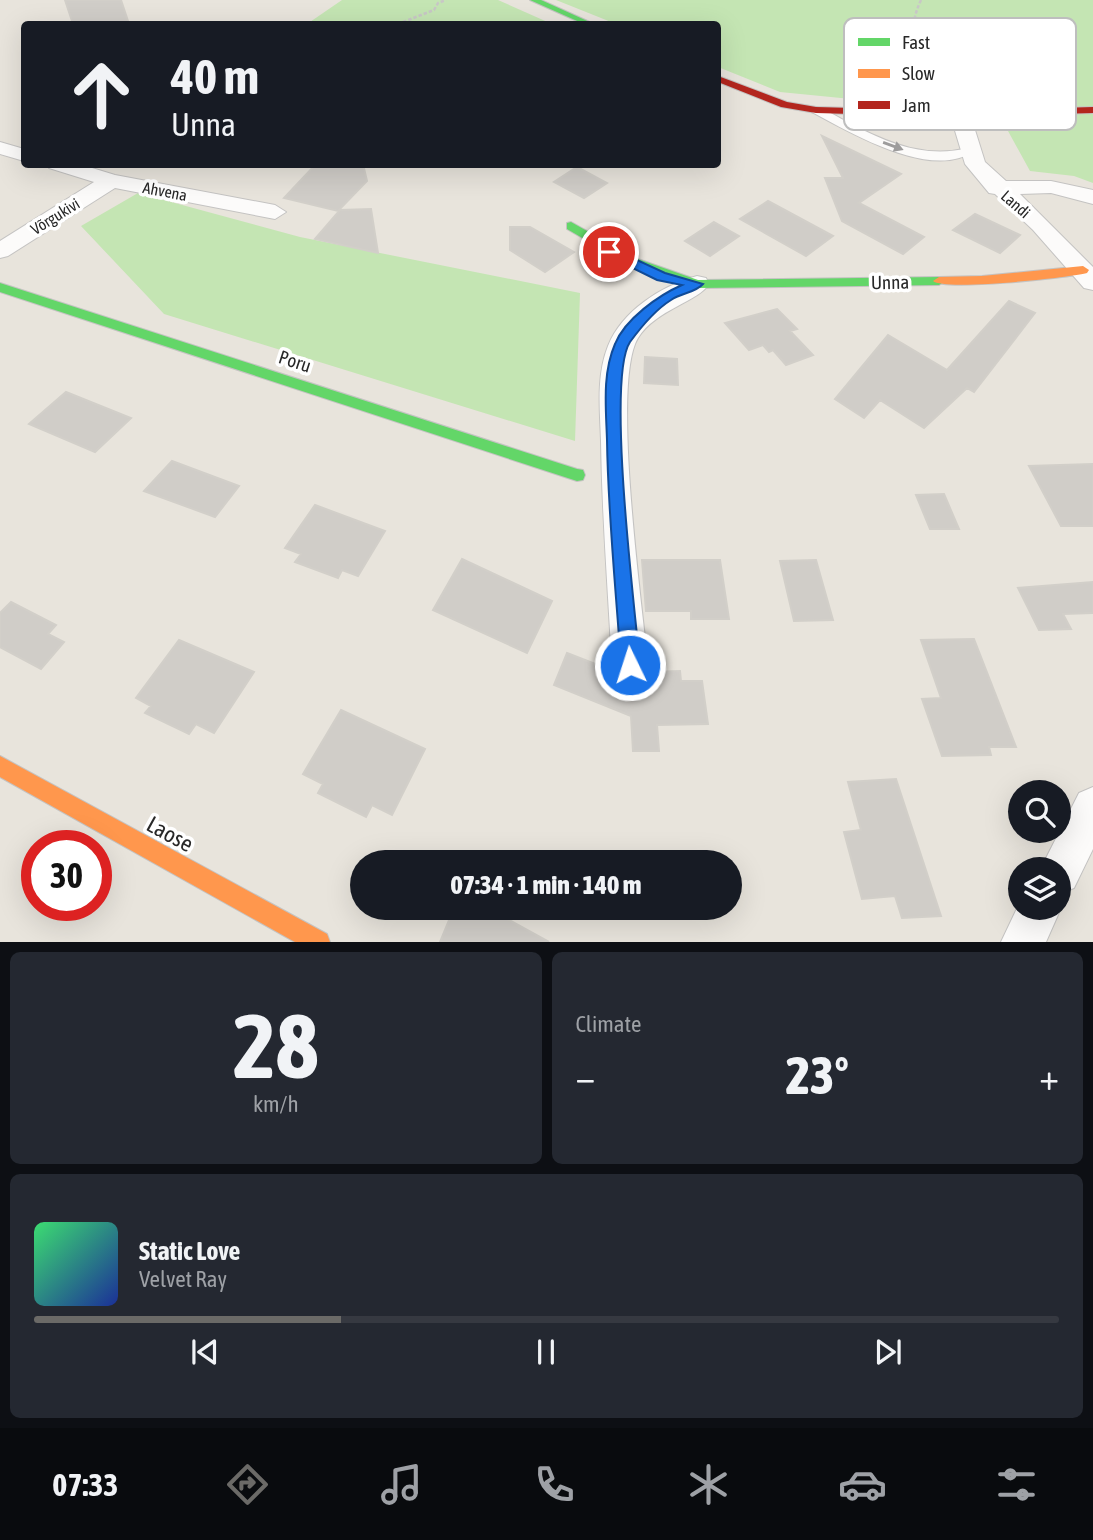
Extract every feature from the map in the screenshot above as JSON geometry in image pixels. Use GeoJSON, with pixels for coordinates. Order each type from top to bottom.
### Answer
{"type":"FeatureCollection","features":[{"type":"Feature","properties":{"kind":"street"},"geometry":{"type":"LineString","coordinates":[[534,0],[583,21]]}},
{"type":"Feature","properties":{"kind":"street"},"geometry":{"type":"LineString","coordinates":[[721,80],[785,105],[844,111]]}},
{"type":"Feature","properties":{"kind":"street","name":"Landi"},"geometry":{"type":"LineString","coordinates":[[959,130],[975,164],[997,188],[1041,225],[1088,276]]}},
{"type":"Feature","properties":{"kind":"street"},"geometry":{"type":"LineString","coordinates":[[0,148],[21,154]]}},
{"type":"Feature","properties":{"kind":"street","name":"Ahvena"},"geometry":{"type":"LineString","coordinates":[[69,168],[111,181],[275,212]]}},
{"type":"Feature","properties":{"kind":"street","name":"Võrgukivi"},"geometry":{"type":"LineString","coordinates":[[0,251],[111,181]]}},
{"type":"Feature","properties":{"kind":"street"},"geometry":{"type":"LineString","coordinates":[[997,188],[1051,187],[1093,197]]}},
{"type":"Feature","properties":{"kind":"street","name":"Unna"},"geometry":{"type":"LineString","coordinates":[[572,226],[609,252],[662,277],[697,284],[1088,276]]}},
{"type":"Feature","properties":{"kind":"street","name":"Unna"},"geometry":{"type":"LineString","coordinates":[[630,665],[615,473],[613,382],[622,344],[645,315],[667,296],[697,284]]}},
{"type":"Feature","properties":{"kind":"street","name":"Poru"},"geometry":{"type":"LineString","coordinates":[[0,287],[578,475]]}},
{"type":"Feature","properties":{"kind":"street","name":"Laose"},"geometry":{"type":"LineString","coordinates":[[0,766],[319,942]]}},
{"type":"Feature","properties":{"kind":"street"},"geometry":{"type":"LineString","coordinates":[[1067,857],[1093,807]]}},
{"type":"Feature","properties":{"kind":"street"},"geometry":{"type":"LineString","coordinates":[[1023,942],[1035,920]]}},
{"type":"Feature","properties":{"kind":"lane"},"geometry":{"type":"LineString","coordinates":[[816,110],[844,124]]}},
{"type":"Feature","properties":{"kind":"lane"},"geometry":{"type":"LineString","coordinates":[[856,130],[927,156],[955,156],[968,151]]}},
{"type":"Feature","properties":{"kind":"path"},"geometry":{"type":"LineString","coordinates":[[406,21],[434,10],[438,3],[446,0]]}},
{"type":"Feature","properties":{"kind":"path"},"geometry":{"type":"LineString","coordinates":[[915,18],[921,0]]}},
{"type":"Feature","properties":{"kind":"green space"},"geometry":{"type":"Polygon","coordinates":[[[342,0],[498,0],[545,21],[311,21],[342,0]]]}},
{"type":"Feature","properties":{"kind":"green space"},"geometry":{"type":"Polygon","coordinates":[[[556,0],[1093,0],[1093,183],[1074,176],[1030,171],[1007,130],[1076,130],[1076,18],[844,18],[844,98],[780,92],[721,68],[721,21],[608,21],[556,0]]]}},
{"type":"Feature","properties":{"kind":"green space"},"geometry":{"type":"Polygon","coordinates":[[[138,193],[300,237],[580,293],[575,441],[164,314],[81,226],[138,193]]]}},
{"type":"Feature","properties":{"kind":"building"},"geometry":{"type":"Polygon","coordinates":[[[65,0],[121,0],[128,21],[72,21],[65,0]]]}},
{"type":"Feature","properties":{"kind":"building"},"geometry":{"type":"Polygon","coordinates":[[[822,136],[901,174],[859,203],[924,237],[903,254],[842,221],[825,178],[843,178],[822,136]]]}},
{"type":"Feature","properties":{"kind":"building"},"geometry":{"type":"Polygon","coordinates":[[[312,168],[364,168],[367,181],[338,211],[284,198],[312,168]]]}},
{"type":"Feature","properties":{"kind":"building"},"geometry":{"type":"Polygon","coordinates":[[[579,168],[607,183],[584,198],[554,182],[579,168]]]}},
{"type":"Feature","properties":{"kind":"building"},"geometry":{"type":"Polygon","coordinates":[[[768,201],[833,236],[806,256],[740,219],[768,201]]]}},
{"type":"Feature","properties":{"kind":"building"},"geometry":{"type":"Polygon","coordinates":[[[371,209],[378,253],[315,239],[340,210],[371,209]]]}},
{"type":"Feature","properties":{"kind":"building"},"geometry":{"type":"Polygon","coordinates":[[[975,214],[1020,235],[1000,253],[953,230],[975,214]]]}},
{"type":"Feature","properties":{"kind":"building"},"geometry":{"type":"Polygon","coordinates":[[[714,222],[739,236],[710,256],[685,241],[714,222]]]}},
{"type":"Feature","properties":{"kind":"building"},"geometry":{"type":"Polygon","coordinates":[[[510,227],[530,227],[574,252],[545,272],[510,250],[510,227]]]}},
{"type":"Feature","properties":{"kind":"building"},"geometry":{"type":"Polygon","coordinates":[[[1009,301],[1035,313],[974,392],[967,388],[924,428],[880,400],[864,418],[835,399],[888,335],[947,370],[1009,301]]]}},
{"type":"Feature","properties":{"kind":"building"},"geometry":{"type":"Polygon","coordinates":[[[777,309],[797,329],[790,331],[813,355],[786,365],[773,350],[769,352],[763,345],[749,350],[725,323],[777,309]]]}},
{"type":"Feature","properties":{"kind":"building"},"geometry":{"type":"Polygon","coordinates":[[[645,357],[677,359],[678,385],[644,383],[645,357]]]}},
{"type":"Feature","properties":{"kind":"building"},"geometry":{"type":"Polygon","coordinates":[[[66,392],[131,418],[95,452],[29,424],[66,392]]]}},
{"type":"Feature","properties":{"kind":"building"},"geometry":{"type":"Polygon","coordinates":[[[172,461],[239,486],[215,517],[144,491],[172,461]]]}},
{"type":"Feature","properties":{"kind":"building"},"geometry":{"type":"Polygon","coordinates":[[[1093,464],[1093,526],[1061,526],[1029,466],[1093,464]]]}},
{"type":"Feature","properties":{"kind":"building"},"geometry":{"type":"Polygon","coordinates":[[[944,494],[959,529],[930,529],[916,495],[944,494]]]}},
{"type":"Feature","properties":{"kind":"building"},"geometry":{"type":"Polygon","coordinates":[[[315,505],[385,531],[358,576],[342,570],[338,578],[295,562],[301,554],[285,548],[315,505]]]}},
{"type":"Feature","properties":{"kind":"building"},"geometry":{"type":"Polygon","coordinates":[[[462,559],[552,601],[527,653],[433,610],[462,559]]]}},
{"type":"Feature","properties":{"kind":"building"},"geometry":{"type":"Polygon","coordinates":[[[642,560],[720,560],[729,619],[691,619],[691,611],[646,611],[642,560]]]}},
{"type":"Feature","properties":{"kind":"building"},"geometry":{"type":"Polygon","coordinates":[[[816,560],[833,620],[794,621],[780,561],[816,560]]]}},
{"type":"Feature","properties":{"kind":"building"},"geometry":{"type":"Polygon","coordinates":[[[1093,582],[1093,613],[1063,614],[1071,629],[1039,630],[1018,588],[1093,582]]]}},
{"type":"Feature","properties":{"kind":"building"},"geometry":{"type":"Polygon","coordinates":[[[11,602],[56,625],[48,634],[64,642],[41,669],[0,647],[0,613],[11,602]]]}},
{"type":"Feature","properties":{"kind":"building"},"geometry":{"type":"Polygon","coordinates":[[[974,639],[1016,747],[989,747],[991,755],[942,756],[922,699],[941,698],[921,640],[974,639]]]}},
{"type":"Feature","properties":{"kind":"building"},"geometry":{"type":"Polygon","coordinates":[[[179,640],[254,672],[214,733],[196,724],[189,734],[145,713],[151,706],[136,698],[179,640]]]}},
{"type":"Feature","properties":{"kind":"building"},"geometry":{"type":"Polygon","coordinates":[[[567,653],[611,670],[616,679],[629,684],[640,681],[649,685],[649,672],[680,671],[681,681],[702,681],[708,724],[657,725],[659,751],[633,751],[631,716],[554,685],[567,653]]]}},
{"type":"Feature","properties":{"kind":"building"},"geometry":{"type":"Polygon","coordinates":[[[341,710],[425,749],[392,815],[372,805],[366,817],[318,793],[323,784],[303,774],[341,710]]]}},
{"type":"Feature","properties":{"kind":"building"},"geometry":{"type":"Polygon","coordinates":[[[896,779],[941,916],[902,918],[895,896],[862,899],[844,832],[861,830],[848,782],[896,779]]]}},
{"type":"Feature","properties":{"kind":"building"},"geometry":{"type":"Polygon","coordinates":[[[449,920],[509,920],[549,942],[440,942],[449,920]]]}},
{"type":"Feature","properties":{"kind":"traffic: fast"},"geometry":{"type":"LineString","coordinates":[[534,0],[583,21]]}},
{"type":"Feature","properties":{"kind":"traffic: fast"},"geometry":{"type":"LineString","coordinates":[[571,226],[631,261],[697,284],[939,281]]}},
{"type":"Feature","properties":{"kind":"traffic: fast"},"geometry":{"type":"LineString","coordinates":[[0,287],[577,475]]}},
{"type":"Feature","properties":{"kind":"traffic: slow"},"geometry":{"type":"LineString","coordinates":[[939,281],[982,280],[1083,270]]}},
{"type":"Feature","properties":{"kind":"traffic: slow"},"geometry":{"type":"LineString","coordinates":[[0,766],[319,942]]}},
{"type":"Feature","properties":{"kind":"traffic: jam"},"geometry":{"type":"LineString","coordinates":[[721,80],[785,105],[844,111]]}},
{"type":"Feature","properties":{"kind":"traffic: jam"},"geometry":{"type":"LineString","coordinates":[[1076,111],[1093,110]]}},
{"type":"Feature","properties":{"kind":"route"},"geometry":{"type":"LineString","coordinates":[[609,252],[662,277],[697,284],[667,296],[645,315],[622,344],[613,382],[615,473],[630,665]]}}]}
